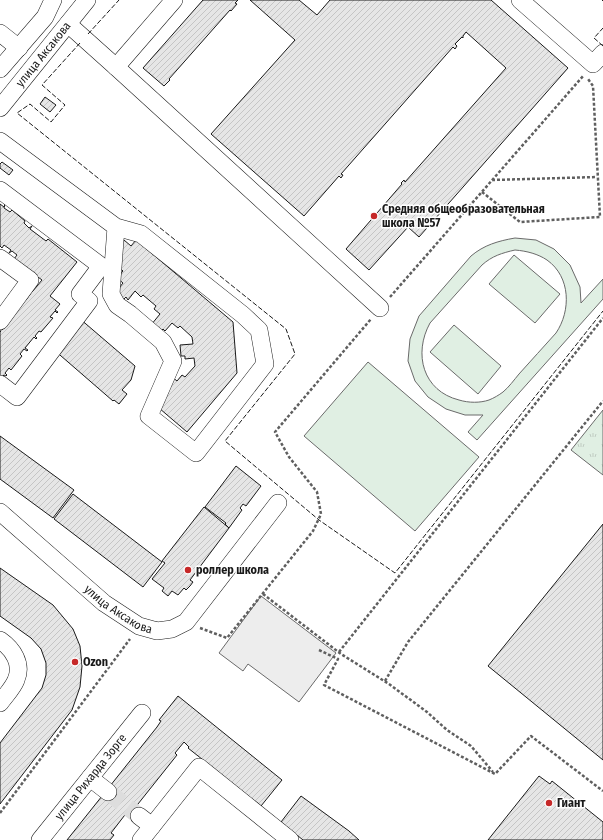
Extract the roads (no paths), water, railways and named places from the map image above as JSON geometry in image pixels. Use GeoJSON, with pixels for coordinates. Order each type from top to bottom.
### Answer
{"type":"FeatureCollection","features":[{"type":"Feature","properties":{"kind":"street"},"geometry":{"type":"LineString","coordinates":[[0,69],[45,17],[53,0]]}},
{"type":"Feature","properties":{"kind":"street","name":"улица Аксакова"},"geometry":{"type":"LineString","coordinates":[[0,108],[87,0]]}},
{"type":"Feature","properties":{"kind":"street"},"geometry":{"type":"LineString","coordinates":[[116,67],[174,0]]}},
{"type":"Feature","properties":{"kind":"street"},"geometry":{"type":"LineString","coordinates":[[520,0],[593,64],[603,53]]}},
{"type":"Feature","properties":{"kind":"street"},"geometry":{"type":"LineString","coordinates":[[68,24],[380,308]]}},
{"type":"Feature","properties":{"kind":"street"},"geometry":{"type":"LineString","coordinates":[[0,33],[19,48]]}},
{"type":"Feature","properties":{"kind":"street"},"geometry":{"type":"LineString","coordinates":[[0,141],[116,227],[141,234],[243,315],[259,330],[265,364],[196,453],[149,416],[173,361],[163,342],[117,305],[111,294],[116,227]]}},
{"type":"Feature","properties":{"kind":"street"},"geometry":{"type":"LineString","coordinates":[[0,190],[101,266],[80,294],[89,301],[17,397],[0,384]]}},
{"type":"Feature","properties":{"kind":"street"},"geometry":{"type":"LineString","coordinates":[[0,258],[30,280],[0,321]]}},
{"type":"Feature","properties":{"kind":"street","name":"улица Аксакова"},"geometry":{"type":"LineString","coordinates":[[0,512],[104,603],[139,626],[157,631],[172,629],[186,622],[278,504]]}},
{"type":"Feature","properties":{"kind":"street"},"geometry":{"type":"LineString","coordinates":[[0,640],[9,646],[17,658],[19,669],[16,680],[0,703]]}},
{"type":"Feature","properties":{"kind":"street","name":"улица Рихарда Зорге"},"geometry":{"type":"LineString","coordinates":[[40,840],[142,713]]}},
{"type":"Feature","properties":{"kind":"street"},"geometry":{"type":"LineString","coordinates":[[141,840],[146,821],[199,767],[290,840]]}},
{"type":"Feature","properties":{"kind":"street"},"geometry":{"type":"LineString","coordinates":[[90,778],[108,792]]}},
{"type":"Feature","properties":{"kind":"tunnel"},"geometry":{"type":"LineString","coordinates":[[108,792],[139,816]]}},
{"type":"Feature","properties":{"kind":"place","name":"Средняя общеобразовательная школа №57"},"geometry":{"type":"Point","coordinates":[374,216]}},
{"type":"Feature","properties":{"kind":"place","name":"роллер школа"},"geometry":{"type":"Point","coordinates":[188,570]}},
{"type":"Feature","properties":{"kind":"place","name":"Ozon"},"geometry":{"type":"Point","coordinates":[75,662]}},
{"type":"Feature","properties":{"kind":"place","name":"Гиант"},"geometry":{"type":"Point","coordinates":[549,803]}}]}
